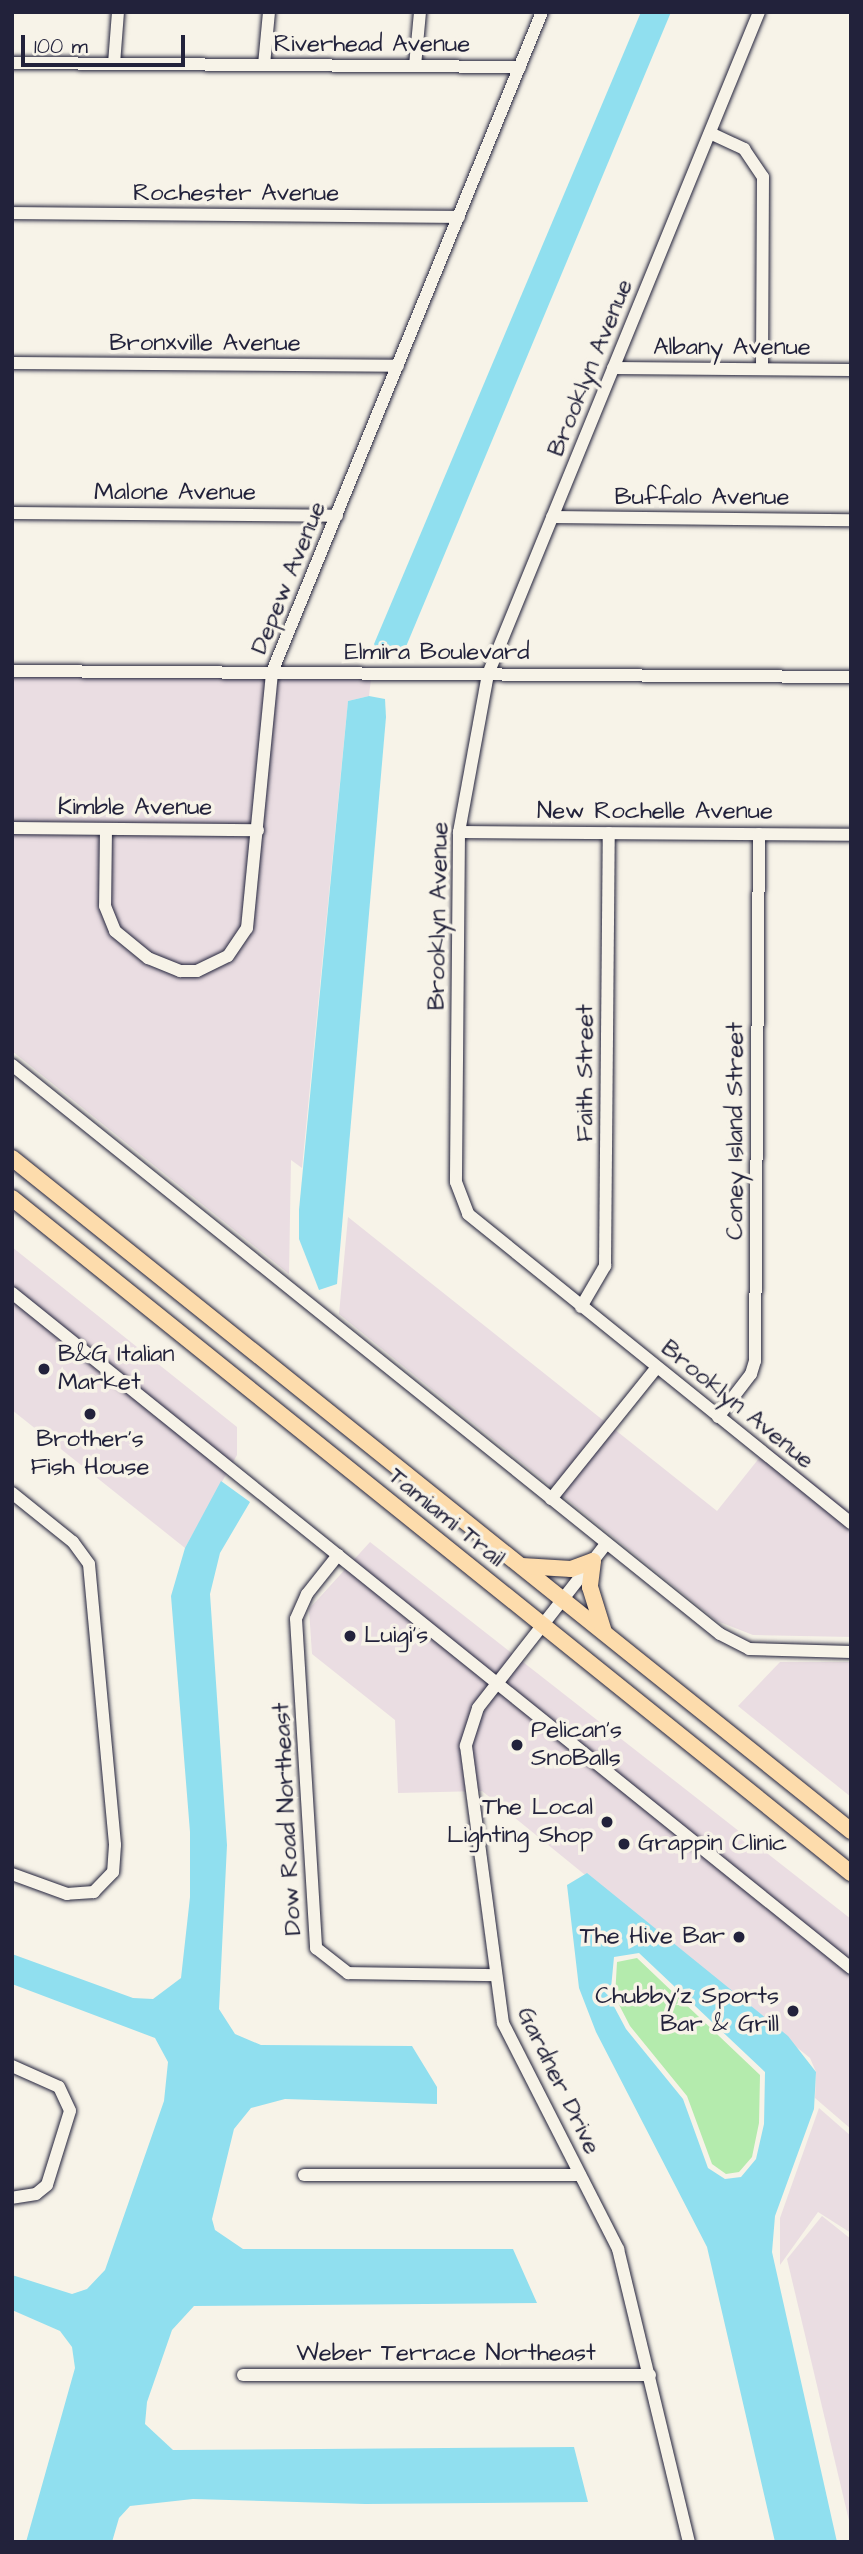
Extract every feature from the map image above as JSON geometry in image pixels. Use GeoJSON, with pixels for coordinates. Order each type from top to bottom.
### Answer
{"type":"FeatureCollection","features":[{"type":"Feature","properties":{"kind":"main road","name":"Tamiami Trail"},"geometry":{"type":"LineString","coordinates":[[12,1158],[851,1831]]}},
{"type":"Feature","properties":{"kind":"main road","name":"Tamiami Trail"},"geometry":{"type":"LineString","coordinates":[[12,1198],[851,1873]]}},
{"type":"Feature","properties":{"kind":"main road"},"geometry":{"type":"LineString","coordinates":[[520,1566],[550,1570],[593,1561],[592,1598],[605,1634]]}},
{"type":"Feature","properties":{"kind":"main road"},"geometry":{"type":"LineString","coordinates":[[828,1813],[851,1811]]}},
{"type":"Feature","properties":{"kind":"street"},"geometry":{"type":"LineString","coordinates":[[114,64],[118,12]]}},
{"type":"Feature","properties":{"kind":"street"},"geometry":{"type":"LineString","coordinates":[[264,65],[269,12]]}},
{"type":"Feature","properties":{"kind":"street"},"geometry":{"type":"LineString","coordinates":[[415,66],[420,12]]}},
{"type":"Feature","properties":{"kind":"street","name":"Depew Avenue"},"geometry":{"type":"LineString","coordinates":[[106,829],[108,919],[148,958],[180,971],[214,966],[240,943],[247,928],[272,672],[542,12]]}},
{"type":"Feature","properties":{"kind":"street","name":"Brooklyn Avenue"},"geometry":{"type":"LineString","coordinates":[[759,12],[488,674],[459,832],[459,1199],[468,1214],[851,1523]]}},
{"type":"Feature","properties":{"kind":"street","name":"Riverhead Avenue"},"geometry":{"type":"LineString","coordinates":[[12,63],[520,67]]}},
{"type":"Feature","properties":{"kind":"street"},"geometry":{"type":"LineString","coordinates":[[710,133],[744,149],[763,177],[762,369]]}},
{"type":"Feature","properties":{"kind":"street","name":"Rochester Avenue"},"geometry":{"type":"LineString","coordinates":[[12,213],[459,216]]}},
{"type":"Feature","properties":{"kind":"street","name":"Bronxville Avenue"},"geometry":{"type":"LineString","coordinates":[[12,363],[398,366]]}},
{"type":"Feature","properties":{"kind":"street","name":"Albany Avenue"},"geometry":{"type":"LineString","coordinates":[[613,368],[851,370]]}},
{"type":"Feature","properties":{"kind":"street","name":"Malone Avenue"},"geometry":{"type":"LineString","coordinates":[[12,513],[337,516]]}},
{"type":"Feature","properties":{"kind":"street","name":"Buffalo Avenue"},"geometry":{"type":"LineString","coordinates":[[552,517],[851,520]]}},
{"type":"Feature","properties":{"kind":"street","name":"Elmira Boulevard"},"geometry":{"type":"LineString","coordinates":[[16,668],[851,677]]}},
{"type":"Feature","properties":{"kind":"street","name":"Kimble Avenue"},"geometry":{"type":"LineString","coordinates":[[12,828],[258,830]]}},
{"type":"Feature","properties":{"kind":"street","name":"New Rochelle Avenue"},"geometry":{"type":"LineString","coordinates":[[459,832],[851,835]]}},
{"type":"Feature","properties":{"kind":"street","name":"Faith Street"},"geometry":{"type":"LineString","coordinates":[[582,1307],[605,1266],[609,833]]}},
{"type":"Feature","properties":{"kind":"street","name":"Coney Island Street"},"geometry":{"type":"LineString","coordinates":[[718,1417],[751,1374],[755,1361],[759,834]]}},
{"type":"Feature","properties":{"kind":"street"},"geometry":{"type":"LineString","coordinates":[[12,1066],[720,1634],[749,1649],[851,1652]]}},
{"type":"Feature","properties":{"kind":"street"},"geometry":{"type":"LineString","coordinates":[[12,1293],[851,1968]]}},
{"type":"Feature","properties":{"kind":"street"},"geometry":{"type":"LineString","coordinates":[[551,1499],[657,1367]]}},
{"type":"Feature","properties":{"kind":"street"},"geometry":{"type":"LineString","coordinates":[[12,1493],[73,1542],[89,1564],[115,1858],[105,1884],[81,1896],[12,1874]]}},
{"type":"Feature","properties":{"kind":"street","name":"Gardner Drive"},"geometry":{"type":"LineString","coordinates":[[606,1544],[471,1719],[466,1746],[495,1975],[508,2035],[623,2262],[689,2542]]}},
{"type":"Feature","properties":{"kind":"street","name":"Dow Road Northeast"},"geometry":{"type":"LineString","coordinates":[[338,1555],[307,1594],[296,1619],[316,1948],[348,1973],[495,1975]]}},
{"type":"Feature","properties":{"kind":"street"},"geometry":{"type":"LineString","coordinates":[[12,2066],[59,2087],[70,2111],[47,2185],[36,2194],[12,2198]]}},
{"type":"Feature","properties":{"kind":"street"},"geometry":{"type":"LineString","coordinates":[[304,2175],[580,2175]]}},
{"type":"Feature","properties":{"kind":"street","name":"Weber Terrace Northeast"},"geometry":{"type":"LineString","coordinates":[[243,2375],[650,2375]]}},
{"type":"Feature","properties":{"kind":"shaded area"},"geometry":{"type":"Polygon","coordinates":[[[12,678],[371,679],[369,696],[348,701],[302,1168],[291,1160],[289,1274],[12,1051],[12,678]]]}},
{"type":"Feature","properties":{"kind":"shaded area"},"geometry":{"type":"Polygon","coordinates":[[[348,1217],[717,1511],[768,1447],[851,1513],[851,1637],[753,1635],[717,1621],[339,1314],[348,1217]]]}},
{"type":"Feature","properties":{"kind":"shaded area"},"geometry":{"type":"Polygon","coordinates":[[[12,1247],[237,1427],[237,1455],[185,1548],[12,1410],[12,1247]]]}},
{"type":"Feature","properties":{"kind":"shaded area"},"geometry":{"type":"Polygon","coordinates":[[[370,1542],[851,1919],[851,2129],[815,2098],[816,2072],[810,2058],[482,1791],[398,1793],[395,1720],[312,1654],[309,1609],[370,1542]]]}},
{"type":"Feature","properties":{"kind":"shaded area"},"geometry":{"type":"Polygon","coordinates":[[[780,1662],[851,1662],[851,1797],[738,1706],[780,1662]]]}},
{"type":"Feature","properties":{"kind":"shaded area"},"geometry":{"type":"Polygon","coordinates":[[[819,2108],[851,2136],[851,2233],[818,2212],[780,2265],[780,2218],[819,2108]]]}},
{"type":"Feature","properties":{"kind":"shaded area"},"geometry":{"type":"Polygon","coordinates":[[[822,2216],[851,2239],[851,2529],[787,2259],[822,2216]]]}},
{"type":"Feature","properties":{"kind":"green space"},"geometry":{"type":"Polygon","coordinates":[[[637,1958],[760,2075],[759,2123],[752,2157],[739,2172],[726,2174],[712,2164],[687,2096],[630,2026],[615,1997],[617,1962],[637,1958]]]}},
{"type":"Feature","properties":{"kind":"water"},"geometry":{"type":"Polygon","coordinates":[[[641,12],[671,12],[405,649],[380,656],[374,644],[641,12]]]}},
{"type":"Feature","properties":{"kind":"water"},"geometry":{"type":"Polygon","coordinates":[[[369,696],[385,699],[386,717],[337,1284],[319,1290],[299,1239],[299,1210],[348,701],[369,696]]]}},
{"type":"Feature","properties":{"kind":"water"},"geometry":{"type":"Polygon","coordinates":[[[221,1481],[250,1502],[220,1553],[210,1594],[227,1845],[219,2009],[235,2034],[261,2045],[412,2046],[437,2087],[437,2104],[285,2099],[251,2108],[234,2129],[212,2219],[215,2230],[243,2249],[513,2249],[537,2303],[194,2306],[172,2330],[147,2402],[145,2424],[173,2450],[574,2447],[588,2502],[365,2504],[193,2499],[130,2506],[119,2518],[112,2542],[26,2542],[75,2368],[72,2347],[60,2331],[12,2310],[12,2275],[72,2294],[87,2289],[105,2270],[164,2101],[168,2062],[155,2038],[12,1984],[12,1954],[133,1998],[153,1999],[181,1978],[190,1897],[190,1832],[171,1596],[185,1548],[221,1481]]]}},
{"type":"Feature","properties":{"kind":"water"},"geometry":{"type":"Polygon","coordinates":[[[587,1873],[788,2036],[816,2072],[814,2109],[775,2216],[772,2252],[837,2542],[775,2542],[707,2247],[596,2032],[579,1988],[567,1885],[587,1873]],[[639,1953],[614,1957],[610,1999],[626,2029],[683,2099],[708,2168],[725,2179],[741,2177],[756,2159],[764,2124],[765,2072],[639,1953]]]}},
{"type":"Feature","properties":{"kind":"place","name":"B&G Italian Market"},"geometry":{"type":"Point","coordinates":[44,1369]}},
{"type":"Feature","properties":{"kind":"place","name":"Brother's Fish House"},"geometry":{"type":"Point","coordinates":[90,1414]}},
{"type":"Feature","properties":{"kind":"place","name":"Luigi's"},"geometry":{"type":"Point","coordinates":[350,1636]}},
{"type":"Feature","properties":{"kind":"place","name":"Pelican's SnoBalls"},"geometry":{"type":"Point","coordinates":[517,1745]}},
{"type":"Feature","properties":{"kind":"place","name":"The Local Lighting Shop"},"geometry":{"type":"Point","coordinates":[607,1822]}},
{"type":"Feature","properties":{"kind":"place","name":"Grappin Clinic"},"geometry":{"type":"Point","coordinates":[624,1844]}},
{"type":"Feature","properties":{"kind":"place","name":"The Hive Bar"},"geometry":{"type":"Point","coordinates":[739,1937]}},
{"type":"Feature","properties":{"kind":"place","name":"Chubby'z Sports Bar & Grill"},"geometry":{"type":"Point","coordinates":[793,2011]}}]}
